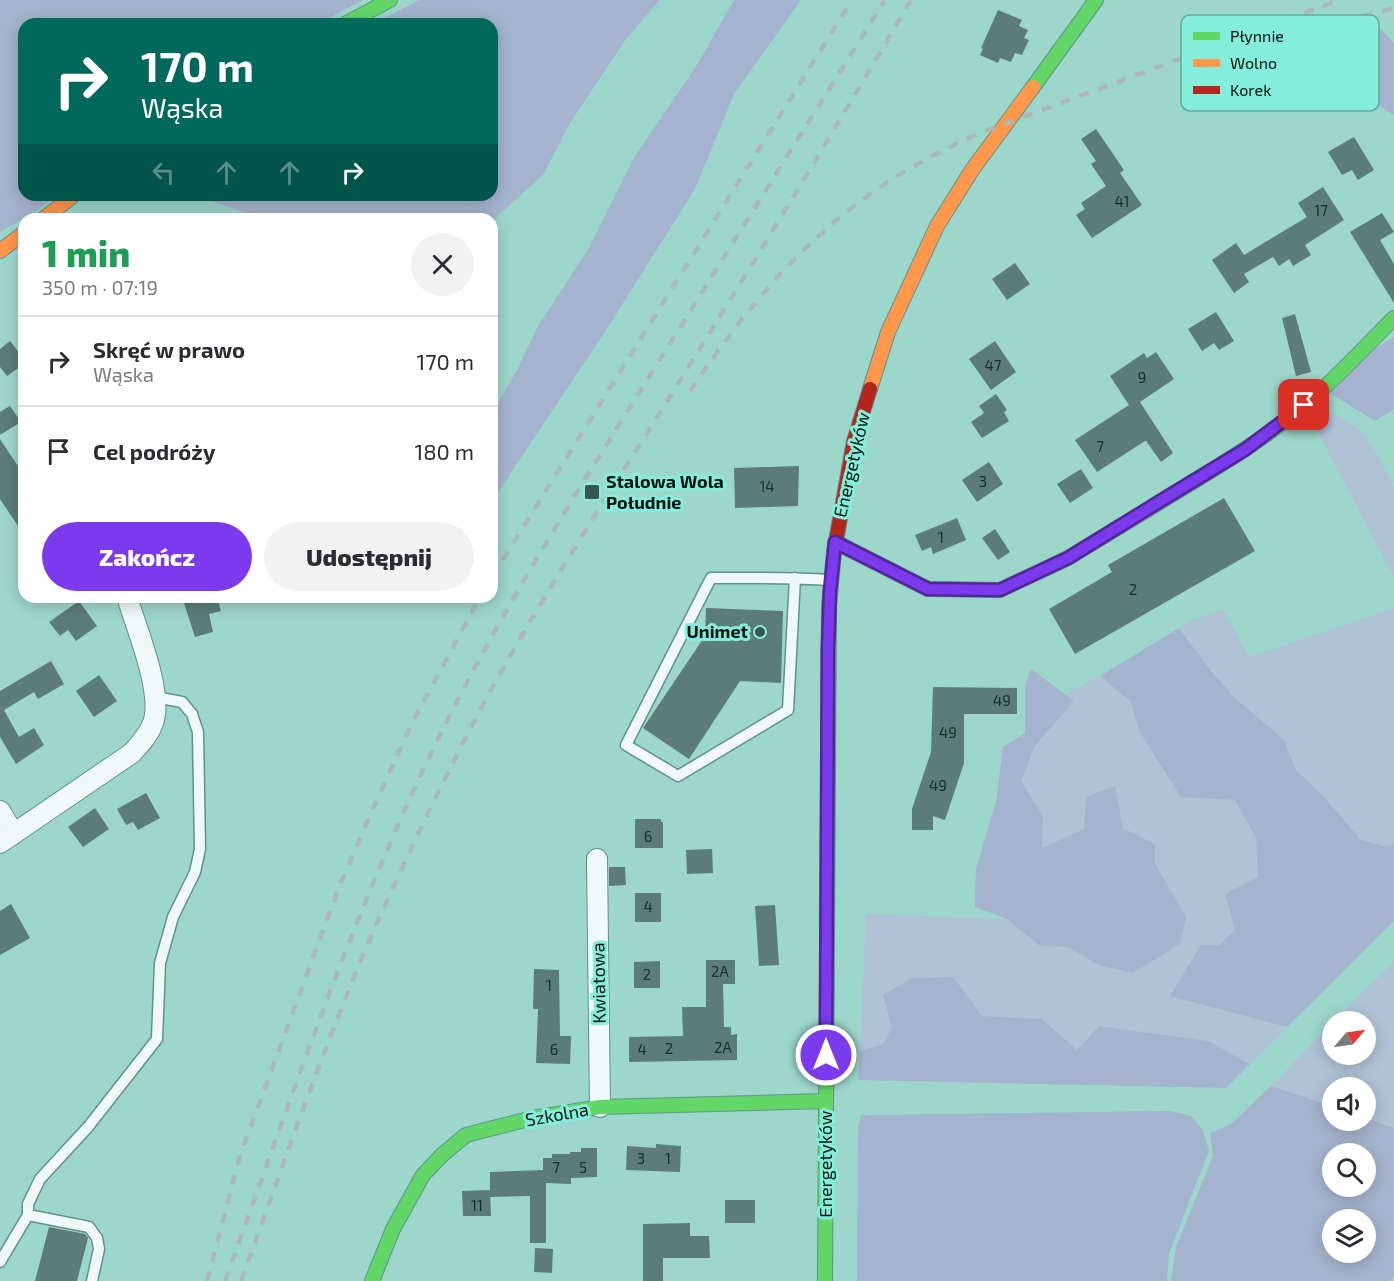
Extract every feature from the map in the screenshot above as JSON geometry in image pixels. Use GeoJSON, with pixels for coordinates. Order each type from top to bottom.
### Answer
{"type":"FeatureCollection","features":[{"type":"Feature","properties":{"kind":"main road"},"geometry":{"type":"LineString","coordinates":[[356,18],[390,0]]}},
{"type":"Feature","properties":{"kind":"main road","name":"Energetyków"},"geometry":{"type":"LineString","coordinates":[[825,1281],[828,648],[835,542],[854,441],[888,332],[937,226],[972,170],[1096,0]]}},
{"type":"Feature","properties":{"kind":"main road"},"geometry":{"type":"LineString","coordinates":[[51,213],[66,201]]}},
{"type":"Feature","properties":{"kind":"main road"},"geometry":{"type":"LineString","coordinates":[[0,251],[18,239]]}},
{"type":"Feature","properties":{"kind":"main road"},"geometry":{"type":"LineString","coordinates":[[835,542],[928,589],[1000,590],[1068,558],[1246,449],[1291,416],[1332,380],[1394,318]]}},
{"type":"Feature","properties":{"kind":"main road","name":"Szkolna"},"geometry":{"type":"LineString","coordinates":[[372,1281],[393,1229],[423,1175],[466,1135],[533,1118],[600,1107],[826,1101]]}},
{"type":"Feature","properties":{"kind":"street"},"geometry":{"type":"LineString","coordinates":[[0,811],[7,838],[132,753],[145,739],[156,711],[155,697],[152,678],[129,603]]}},
{"type":"Feature","properties":{"kind":"street","name":"Kwiatowa"},"geometry":{"type":"LineString","coordinates":[[597,859],[600,1107]]}},
{"type":"Feature","properties":{"kind":"lane"},"geometry":{"type":"LineString","coordinates":[[795,578],[788,710],[678,776],[626,744],[711,579],[795,578],[831,580]]}},
{"type":"Feature","properties":{"kind":"lane"},"geometry":{"type":"LineString","coordinates":[[0,1262],[28,1215],[28,1204],[40,1179],[88,1126],[157,1040],[160,963],[172,917],[195,872],[200,849],[198,732],[192,714],[182,702],[155,697]]}},
{"type":"Feature","properties":{"kind":"lane"},"geometry":{"type":"LineString","coordinates":[[28,1215],[88,1227],[97,1238],[99,1249],[92,1281]]}},
{"type":"Feature","properties":{"kind":"shaded area"},"geometry":{"type":"Polygon","coordinates":[[[0,0],[363,0],[328,18],[18,18],[18,201],[49,201],[33,213],[18,213],[18,222],[0,232],[0,0]]]}},
{"type":"Feature","properties":{"kind":"shaded area"},"geometry":{"type":"Polygon","coordinates":[[[419,0],[660,0],[626,39],[570,123],[543,175],[498,216],[498,213],[246,213],[211,201],[498,201],[498,18],[384,18],[419,0]]]}},
{"type":"Feature","properties":{"kind":"shaded area"},"geometry":{"type":"Polygon","coordinates":[[[734,0],[801,0],[734,94],[695,189],[603,335],[498,492],[498,403],[538,326],[589,248],[635,156],[695,68],[734,0]]]}},
{"type":"Feature","properties":{"kind":"shaded area"},"geometry":{"type":"Polygon","coordinates":[[[1379,28],[1394,43],[1394,115],[1379,106],[1379,28]]]}},
{"type":"Feature","properties":{"kind":"shaded area"},"geometry":{"type":"Polygon","coordinates":[[[1394,337],[1394,409],[1375,421],[1331,394],[1365,354],[1394,337]]]}},
{"type":"Feature","properties":{"kind":"shaded area"},"geometry":{"type":"Polygon","coordinates":[[[1324,408],[1361,431],[1379,457],[1394,487],[1394,577],[1312,421],[1324,408]]]}},
{"type":"Feature","properties":{"kind":"shaded area"},"geometry":{"type":"Polygon","coordinates":[[[1394,608],[1394,845],[1383,846],[1361,840],[1326,799],[1296,770],[1284,740],[1236,699],[1212,672],[1179,628],[1192,620],[1223,609],[1249,657],[1394,608]]]}},
{"type":"Feature","properties":{"kind":"shaded area"},"geometry":{"type":"Polygon","coordinates":[[[1179,628],[1212,672],[1236,699],[1284,740],[1296,770],[1326,799],[1361,840],[1383,846],[1394,845],[1394,921],[1287,1027],[1170,996],[1201,945],[1219,945],[1235,930],[1225,894],[1258,877],[1256,838],[1235,800],[1181,797],[1139,731],[1131,702],[1100,676],[1179,628]]]}},
{"type":"Feature","properties":{"kind":"shaded area"},"geometry":{"type":"Polygon","coordinates":[[[1031,669],[1074,701],[1035,746],[1021,781],[1043,816],[1042,848],[1084,829],[1086,797],[1115,786],[1123,828],[1155,844],[1155,863],[1186,917],[1181,943],[1133,973],[1098,965],[1068,947],[1040,946],[1007,919],[975,907],[976,869],[996,801],[1003,747],[1025,733],[1025,685],[1031,669]]]}},
{"type":"Feature","properties":{"kind":"shaded area"},"geometry":{"type":"Polygon","coordinates":[[[1100,676],[1131,702],[1139,731],[1181,796],[1235,800],[1256,838],[1258,877],[1225,894],[1235,930],[1170,995],[1287,1027],[1250,1064],[1208,1041],[1100,1026],[1077,1050],[1042,1019],[982,1016],[892,1027],[884,1043],[860,1052],[866,914],[1007,919],[1040,946],[1068,947],[1098,965],[1161,955],[1181,943],[1186,917],[1155,863],[1155,844],[1123,828],[1084,829],[1042,849],[1043,816],[1021,781],[1035,746],[1074,701],[1066,694],[1100,676]]]}},
{"type":"Feature","properties":{"kind":"shaded area"},"geometry":{"type":"Polygon","coordinates":[[[1394,962],[1394,1128],[1376,1122],[1376,1077],[1322,1077],[1322,1103],[1271,1086],[1322,1033],[1322,1065],[1376,1065],[1376,1011],[1344,1011],[1394,962]]]}},
{"type":"Feature","properties":{"kind":"shaded area"},"geometry":{"type":"Polygon","coordinates":[[[953,977],[982,1016],[1042,1019],[1077,1050],[1099,1026],[1208,1041],[1250,1064],[1226,1088],[858,1080],[860,1052],[884,1043],[892,1027],[883,995],[912,978],[953,977]]]}},
{"type":"Feature","properties":{"kind":"shaded area"},"geometry":{"type":"Polygon","coordinates":[[[1271,1086],[1322,1103],[1322,1131],[1376,1131],[1376,1122],[1394,1128],[1394,1276],[1390,1281],[1171,1281],[1176,1247],[1213,1156],[1210,1133],[1231,1124],[1271,1086]]]}},
{"type":"Feature","properties":{"kind":"shaded area"},"geometry":{"type":"Polygon","coordinates":[[[1171,1111],[1191,1116],[1203,1130],[1209,1151],[1169,1253],[1167,1281],[857,1281],[858,1127],[861,1115],[1171,1111]]]}},
{"type":"Feature","properties":{"kind":"building"},"geometry":{"type":"Polygon","coordinates":[[[998,10],[1022,20],[1019,26],[1028,30],[1024,38],[1029,40],[1022,55],[1015,53],[1011,62],[1000,58],[998,63],[980,55],[998,10]]]}},
{"type":"Feature","properties":{"kind":"building"},"geometry":{"type":"Polygon","coordinates":[[[1096,129],[1124,170],[1120,173],[1142,205],[1092,238],[1076,215],[1085,209],[1081,203],[1106,186],[1091,164],[1096,161],[1081,139],[1096,129]]]}},
{"type":"Feature","properties":{"kind":"building"},"geometry":{"type":"Polygon","coordinates":[[[1354,137],[1374,170],[1358,180],[1352,170],[1342,175],[1328,152],[1354,137]]]}},
{"type":"Feature","properties":{"kind":"building"},"geometry":{"type":"Polygon","coordinates":[[[1323,187],[1344,220],[1305,245],[1311,255],[1293,266],[1289,259],[1279,266],[1273,257],[1244,274],[1249,282],[1234,293],[1212,260],[1236,243],[1244,255],[1307,217],[1298,203],[1323,187]]]}},
{"type":"Feature","properties":{"kind":"building"},"geometry":{"type":"Polygon","coordinates":[[[1382,213],[1394,232],[1380,240],[1394,264],[1394,303],[1350,232],[1382,213]]]}},
{"type":"Feature","properties":{"kind":"building"},"geometry":{"type":"Polygon","coordinates":[[[1015,263],[1030,284],[1007,300],[992,279],[1015,263]]]}},
{"type":"Feature","properties":{"kind":"building"},"geometry":{"type":"Polygon","coordinates":[[[1216,312],[1234,341],[1219,350],[1214,343],[1202,351],[1188,329],[1216,312]]]}},
{"type":"Feature","properties":{"kind":"building"},"geometry":{"type":"Polygon","coordinates":[[[1295,314],[1311,372],[1296,376],[1282,318],[1295,314]]]}},
{"type":"Feature","properties":{"kind":"building"},"geometry":{"type":"Polygon","coordinates":[[[10,341],[18,351],[18,368],[7,376],[0,367],[0,349],[10,341]]]}},
{"type":"Feature","properties":{"kind":"building"},"geometry":{"type":"Polygon","coordinates":[[[995,341],[1016,372],[991,390],[969,359],[995,341]]]}},
{"type":"Feature","properties":{"kind":"building"},"geometry":{"type":"Polygon","coordinates":[[[1156,352],[1174,379],[1140,402],[1173,453],[1161,462],[1145,441],[1097,472],[1075,440],[1129,405],[1110,376],[1144,353],[1147,358],[1156,352]]]}},
{"type":"Feature","properties":{"kind":"building"},"geometry":{"type":"Polygon","coordinates":[[[996,394],[1007,410],[1004,412],[1009,421],[982,438],[971,422],[984,413],[979,406],[996,394]]]}},
{"type":"Feature","properties":{"kind":"building"},"geometry":{"type":"Polygon","coordinates":[[[10,406],[18,418],[18,424],[0,435],[0,412],[10,406]]]}},
{"type":"Feature","properties":{"kind":"building"},"geometry":{"type":"Polygon","coordinates":[[[0,439],[18,466],[18,526],[0,499],[0,439]]]}},
{"type":"Feature","properties":{"kind":"building"},"geometry":{"type":"Polygon","coordinates":[[[989,462],[1003,484],[977,502],[962,480],[989,462]]]}},
{"type":"Feature","properties":{"kind":"building"},"geometry":{"type":"Polygon","coordinates":[[[799,466],[798,506],[735,508],[734,468],[799,466]]]}},
{"type":"Feature","properties":{"kind":"building"},"geometry":{"type":"Polygon","coordinates":[[[1081,469],[1093,488],[1070,503],[1057,484],[1081,469]]]}},
{"type":"Feature","properties":{"kind":"building"},"geometry":{"type":"Polygon","coordinates":[[[1224,498],[1255,551],[1075,654],[1049,609],[1112,572],[1108,565],[1224,498]]]}},
{"type":"Feature","properties":{"kind":"building"},"geometry":{"type":"Polygon","coordinates":[[[957,518],[966,540],[933,554],[931,547],[922,551],[915,535],[957,518]]]}},
{"type":"Feature","properties":{"kind":"building"},"geometry":{"type":"Polygon","coordinates":[[[995,529],[1010,552],[998,560],[982,538],[995,529]]]}},
{"type":"Feature","properties":{"kind":"building"},"geometry":{"type":"Polygon","coordinates":[[[76,603],[80,603],[97,626],[76,641],[68,630],[60,636],[49,622],[76,603]]]}},
{"type":"Feature","properties":{"kind":"building"},"geometry":{"type":"Polygon","coordinates":[[[184,603],[219,603],[221,611],[209,614],[213,632],[195,637],[184,603]]]}},
{"type":"Feature","properties":{"kind":"building"},"geometry":{"type":"Polygon","coordinates":[[[706,608],[783,611],[781,683],[740,681],[689,759],[643,728],[705,636],[706,608]]]}},
{"type":"Feature","properties":{"kind":"building"},"geometry":{"type":"Polygon","coordinates":[[[51,661],[64,684],[38,699],[34,692],[4,710],[19,737],[34,728],[44,745],[16,764],[0,737],[0,691],[51,661]]]}},
{"type":"Feature","properties":{"kind":"building"},"geometry":{"type":"Polygon","coordinates":[[[99,675],[117,701],[94,717],[76,691],[99,675]]]}},
{"type":"Feature","properties":{"kind":"building"},"geometry":{"type":"Polygon","coordinates":[[[933,687],[1017,688],[1017,714],[964,714],[964,763],[945,820],[933,816],[933,830],[912,830],[912,809],[931,752],[933,687]]]}},
{"type":"Feature","properties":{"kind":"building"},"geometry":{"type":"Polygon","coordinates":[[[146,793],[160,818],[138,830],[133,822],[126,825],[117,809],[146,793]]]}},
{"type":"Feature","properties":{"kind":"building"},"geometry":{"type":"Polygon","coordinates":[[[95,808],[109,829],[83,847],[68,827],[95,808]]]}},
{"type":"Feature","properties":{"kind":"building"},"geometry":{"type":"Polygon","coordinates":[[[635,819],[661,819],[663,848],[635,848],[635,819]]]}},
{"type":"Feature","properties":{"kind":"building"},"geometry":{"type":"Polygon","coordinates":[[[712,849],[713,873],[687,874],[686,850],[712,849]]]}},
{"type":"Feature","properties":{"kind":"building"},"geometry":{"type":"Polygon","coordinates":[[[609,867],[625,867],[626,885],[609,886],[609,867]]]}},
{"type":"Feature","properties":{"kind":"building"},"geometry":{"type":"Polygon","coordinates":[[[635,893],[661,893],[661,922],[635,922],[635,893]]]}},
{"type":"Feature","properties":{"kind":"building"},"geometry":{"type":"Polygon","coordinates":[[[11,904],[30,938],[0,955],[0,911],[11,904]]]}},
{"type":"Feature","properties":{"kind":"building"},"geometry":{"type":"Polygon","coordinates":[[[775,905],[779,965],[759,966],[755,906],[775,905]]]}},
{"type":"Feature","properties":{"kind":"building"},"geometry":{"type":"Polygon","coordinates":[[[706,960],[735,960],[735,984],[723,984],[724,1027],[731,1027],[731,1035],[737,1034],[737,1060],[629,1062],[629,1037],[683,1036],[682,1007],[706,1007],[706,960]]]}},
{"type":"Feature","properties":{"kind":"building"},"geometry":{"type":"Polygon","coordinates":[[[660,961],[660,988],[634,988],[634,962],[660,961]]]}},
{"type":"Feature","properties":{"kind":"building"},"geometry":{"type":"Polygon","coordinates":[[[534,969],[559,970],[560,1036],[571,1036],[570,1064],[536,1063],[538,1009],[533,1009],[534,969]]]}},
{"type":"Feature","properties":{"kind":"building"},"geometry":{"type":"Polygon","coordinates":[[[656,1144],[681,1146],[680,1172],[626,1170],[627,1146],[656,1148],[656,1144]]]}},
{"type":"Feature","properties":{"kind":"building"},"geometry":{"type":"Polygon","coordinates":[[[581,1148],[597,1148],[597,1177],[571,1178],[571,1184],[546,1183],[546,1243],[530,1243],[530,1196],[490,1197],[490,1172],[543,1170],[543,1158],[552,1158],[552,1154],[581,1152],[581,1148]]]}},
{"type":"Feature","properties":{"kind":"building"},"geometry":{"type":"Polygon","coordinates":[[[490,1190],[491,1216],[463,1216],[462,1191],[490,1190]]]}},
{"type":"Feature","properties":{"kind":"building"},"geometry":{"type":"Polygon","coordinates":[[[725,1200],[755,1200],[755,1223],[725,1223],[725,1200]]]}},
{"type":"Feature","properties":{"kind":"building"},"geometry":{"type":"Polygon","coordinates":[[[690,1223],[690,1236],[709,1236],[710,1258],[663,1258],[663,1281],[643,1281],[643,1224],[690,1223]]]}},
{"type":"Feature","properties":{"kind":"building"},"geometry":{"type":"Polygon","coordinates":[[[49,1227],[85,1234],[88,1238],[77,1281],[35,1281],[49,1227]]]}},
{"type":"Feature","properties":{"kind":"building"},"geometry":{"type":"Polygon","coordinates":[[[535,1248],[553,1249],[552,1273],[534,1272],[535,1248]]]}},
{"type":"Feature","properties":{"kind":"railway"},"geometry":{"type":"LineString","coordinates":[[498,567],[852,0]]}},
{"type":"Feature","properties":{"kind":"railway"},"geometry":{"type":"LineString","coordinates":[[225,1281],[352,935],[409,800],[441,733],[487,645],[563,515],[885,0]]}},
{"type":"Feature","properties":{"kind":"railway"},"geometry":{"type":"LineString","coordinates":[[241,1281],[319,1065],[360,963],[415,840],[483,705],[556,578],[756,258],[911,0]]}},
{"type":"Feature","properties":{"kind":"railway"},"geometry":{"type":"LineString","coordinates":[[1299,15],[1339,0]]}},
{"type":"Feature","properties":{"kind":"railway"},"geometry":{"type":"LineString","coordinates":[[1367,15],[1394,8]]}},
{"type":"Feature","properties":{"kind":"railway"},"geometry":{"type":"LineString","coordinates":[[690,391],[720,348],[782,272],[815,239],[890,181],[932,156],[980,133],[1181,59]]}},
{"type":"Feature","properties":{"kind":"railway"},"geometry":{"type":"LineString","coordinates":[[207,1281],[240,1156],[339,887],[413,721],[477,603]]}},
{"type":"Feature","properties":{"kind":"traffic: fast"},"geometry":{"type":"LineString","coordinates":[[356,18],[390,0]]}},
{"type":"Feature","properties":{"kind":"traffic: fast"},"geometry":{"type":"LineString","coordinates":[[1033,87],[1096,0]]}},
{"type":"Feature","properties":{"kind":"traffic: fast"},"geometry":{"type":"LineString","coordinates":[[1147,510],[1238,454],[1290,417],[1331,381],[1394,318]]}},
{"type":"Feature","properties":{"kind":"traffic: fast"},"geometry":{"type":"LineString","coordinates":[[825,1281],[829,605],[834,552]]}},
{"type":"Feature","properties":{"kind":"traffic: fast"},"geometry":{"type":"LineString","coordinates":[[372,1281],[393,1229],[423,1175],[466,1135],[533,1118],[600,1107],[826,1101]]}},
{"type":"Feature","properties":{"kind":"traffic: slow"},"geometry":{"type":"LineString","coordinates":[[870,389],[888,332],[937,226],[972,170],[1033,87]]}},
{"type":"Feature","properties":{"kind":"traffic: slow"},"geometry":{"type":"LineString","coordinates":[[51,213],[66,201]]}},
{"type":"Feature","properties":{"kind":"traffic: slow"},"geometry":{"type":"LineString","coordinates":[[0,251],[18,238]]}},
{"type":"Feature","properties":{"kind":"traffic: slow"},"geometry":{"type":"LineString","coordinates":[[835,542],[928,589],[1000,590],[1068,558],[1147,510]]}},
{"type":"Feature","properties":{"kind":"traffic: jam"},"geometry":{"type":"LineString","coordinates":[[834,552],[854,441],[870,389]]}},
{"type":"Feature","properties":{"kind":"place","name":"Stalowa Wola Południe"},"geometry":{"type":"Point","coordinates":[592,492]}},
{"type":"Feature","properties":{"kind":"place","name":"Unimet"},"geometry":{"type":"Point","coordinates":[760,632]}},
{"type":"Feature","properties":{"kind":"route"},"geometry":{"type":"LineString","coordinates":[[826,1055],[828,648],[835,542],[928,589],[1000,590],[1068,558],[1246,449],[1304,405]]}}]}
